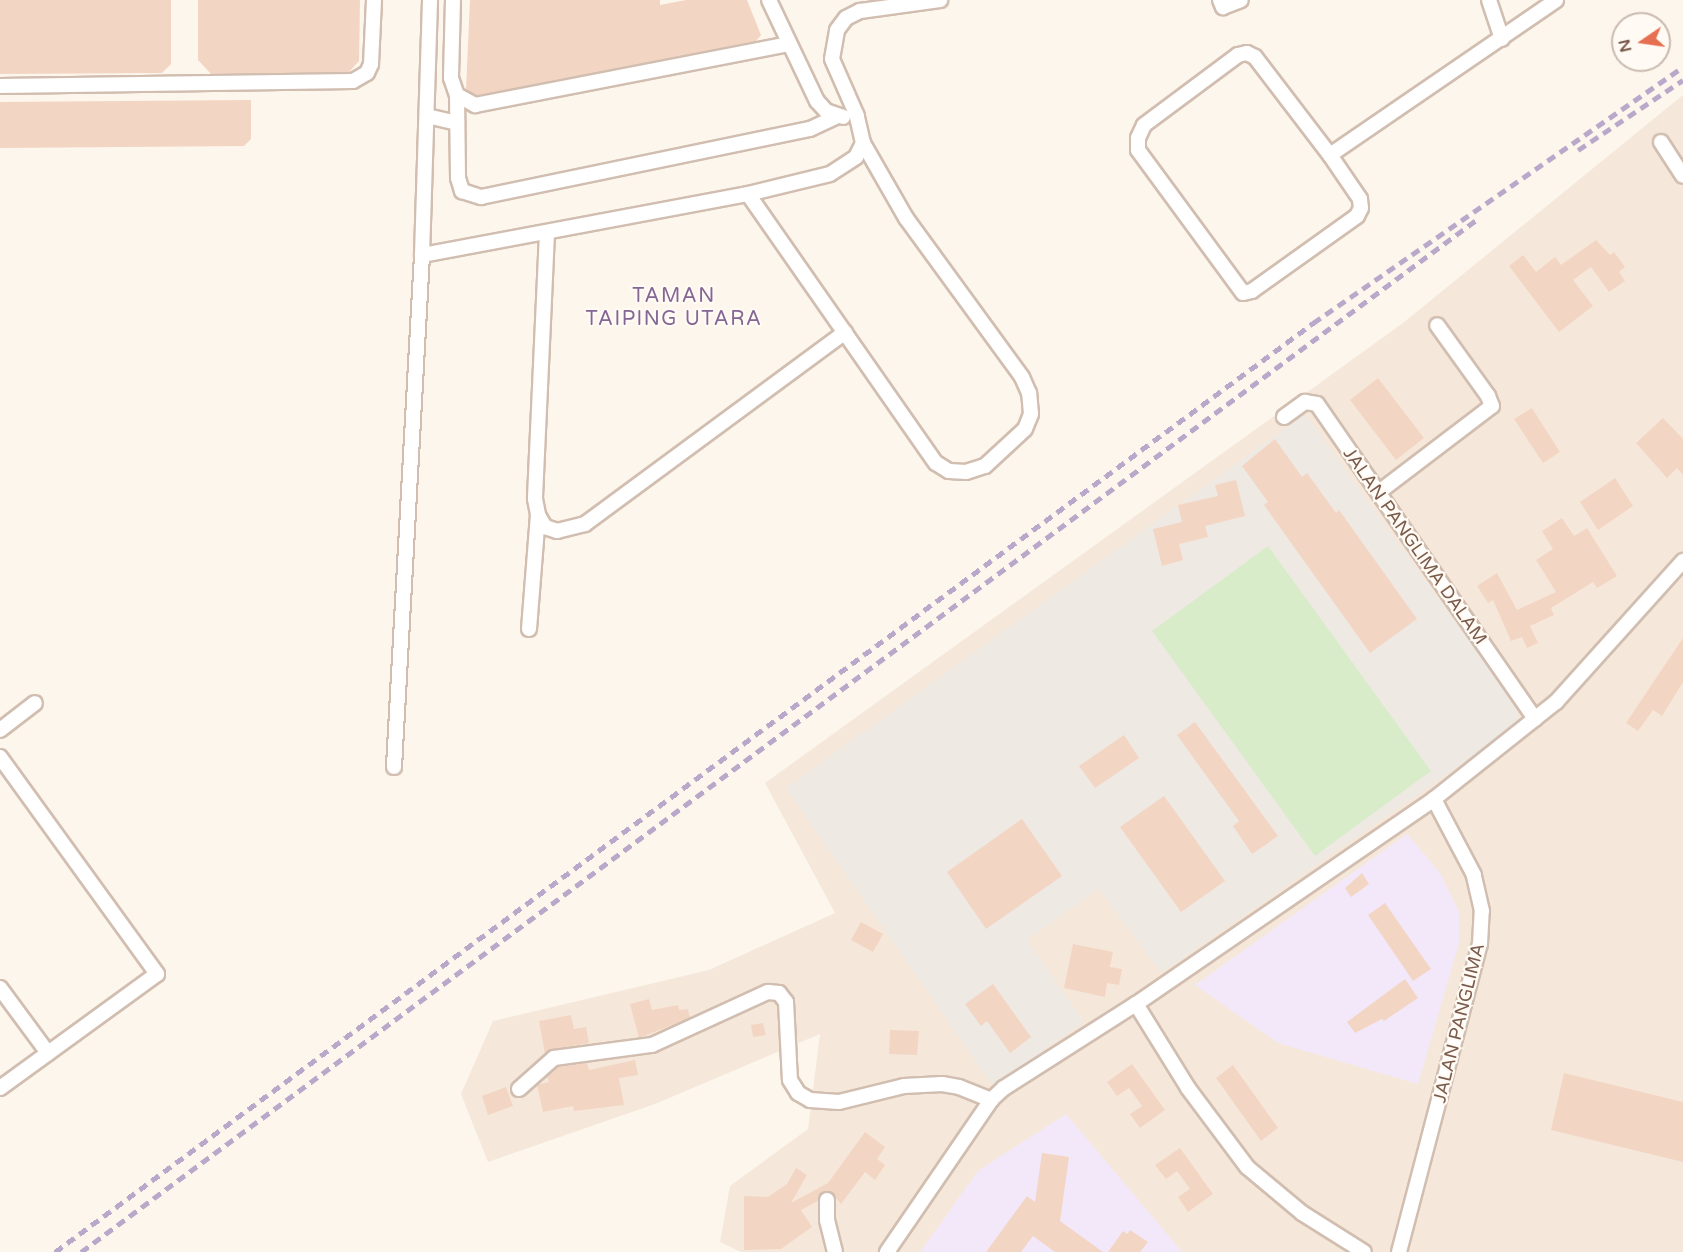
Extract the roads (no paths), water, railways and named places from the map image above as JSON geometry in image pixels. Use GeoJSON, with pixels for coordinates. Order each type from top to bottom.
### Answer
{"type":"FeatureCollection","features":[{"type":"Feature","properties":{"kind":"street"},"geometry":{"type":"LineString","coordinates":[[0,86],[353,81],[367,73],[374,54],[374,0]]}},
{"type":"Feature","properties":{"kind":"street"},"geometry":{"type":"LineString","coordinates":[[394,766],[422,255],[430,0]]}},
{"type":"Feature","properties":{"kind":"street"},"geometry":{"type":"LineString","coordinates":[[453,0],[450,67],[457,95],[458,178],[462,190],[481,197],[810,129],[836,117],[857,116]]}},
{"type":"Feature","properties":{"kind":"street"},"geometry":{"type":"LineString","coordinates":[[769,0],[817,101],[836,117]]}},
{"type":"Feature","properties":{"kind":"street"},"geometry":{"type":"LineString","coordinates":[[748,194],[936,463],[949,471],[966,472],[985,466],[1025,429],[1031,414],[1029,393],[1022,377],[906,218],[863,143],[857,116],[832,59],[837,30],[846,18],[860,11],[940,0]]}},
{"type":"Feature","properties":{"kind":"street"},"geometry":{"type":"LineString","coordinates":[[1220,0],[1223,7],[1241,0]]}},
{"type":"Feature","properties":{"kind":"street"},"geometry":{"type":"LineString","coordinates":[[1490,0],[1502,39]]}},
{"type":"Feature","properties":{"kind":"street"},"geometry":{"type":"LineString","coordinates":[[1330,155],[1556,0]]}},
{"type":"Feature","properties":{"kind":"street"},"geometry":{"type":"LineString","coordinates":[[457,95],[476,105],[492,105],[789,44]]}},
{"type":"Feature","properties":{"kind":"street"},"geometry":{"type":"LineString","coordinates":[[1247,53],[1255,57],[1330,155],[1360,199],[1357,216],[1252,291],[1243,293],[1138,150],[1137,138],[1144,125],[1238,56],[1247,53]]}},
{"type":"Feature","properties":{"kind":"street"},"geometry":{"type":"LineString","coordinates":[[427,116],[457,123]]}},
{"type":"Feature","properties":{"kind":"street"},"geometry":{"type":"LineString","coordinates":[[1661,142],[1683,176]]}},
{"type":"Feature","properties":{"kind":"street"},"geometry":{"type":"LineString","coordinates":[[422,255],[748,194],[830,174],[856,157],[863,143]]}},
{"type":"Feature","properties":{"kind":"street"},"geometry":{"type":"LineString","coordinates":[[530,629],[537,515],[547,233]]}},
{"type":"Feature","properties":{"kind":"street"},"geometry":{"type":"LineString","coordinates":[[1379,492],[1492,406],[1437,325]]}},
{"type":"Feature","properties":{"kind":"street"},"geometry":{"type":"LineString","coordinates":[[537,515],[545,527],[557,531],[585,524],[845,332]]}},
{"type":"Feature","properties":{"kind":"street","name":"JALAN PANGLIMA DALAM"},"geometry":{"type":"LineString","coordinates":[[1284,417],[1305,402],[1317,404],[1535,719]]}},
{"type":"Feature","properties":{"kind":"street"},"geometry":{"type":"LineString","coordinates":[[887,1252],[991,1100],[1004,1088],[1136,1004],[1434,799],[1535,719],[1573,685],[1683,561]]}},
{"type":"Feature","properties":{"kind":"street"},"geometry":{"type":"LineString","coordinates":[[0,730],[35,703]]}},
{"type":"Feature","properties":{"kind":"street"},"geometry":{"type":"LineString","coordinates":[[0,757],[157,974],[0,1088]]}},
{"type":"Feature","properties":{"kind":"street","name":"JALAN PANGLIMA"},"geometry":{"type":"LineString","coordinates":[[1399,1252],[1480,944],[1482,911],[1474,876],[1434,799]]}},
{"type":"Feature","properties":{"kind":"street"},"geometry":{"type":"LineString","coordinates":[[0,988],[48,1053]]}},
{"type":"Feature","properties":{"kind":"street"},"geometry":{"type":"LineString","coordinates":[[519,1089],[554,1058],[652,1045],[768,992],[779,993],[786,1002],[790,1080],[798,1093],[810,1100],[839,1102],[904,1086],[942,1084],[968,1090],[991,1100]]}},
{"type":"Feature","properties":{"kind":"street"},"geometry":{"type":"LineString","coordinates":[[1136,1004],[1188,1088],[1247,1167],[1302,1213],[1364,1252]]}},
{"type":"Feature","properties":{"kind":"street"},"geometry":{"type":"LineString","coordinates":[[827,1200],[826,1220],[835,1252]]}},
{"type":"Feature","properties":{"kind":"railway"},"geometry":{"type":"LineString","coordinates":[[55,1252],[1313,323],[1683,67]]}},
{"type":"Feature","properties":{"kind":"railway"},"geometry":{"type":"LineString","coordinates":[[1578,150],[1683,80]]}},
{"type":"Feature","properties":{"kind":"railway"},"geometry":{"type":"LineString","coordinates":[[81,1252],[1479,218]]}},
{"type":"Feature","properties":{"kind":"district","name":"TAMAN TAIPING UTARA"},"geometry":{"type":"Point","coordinates":[674,308]}}]}
